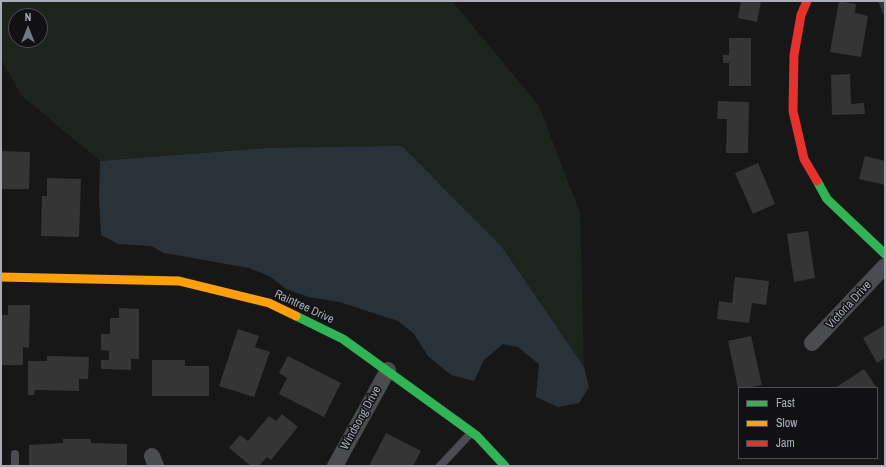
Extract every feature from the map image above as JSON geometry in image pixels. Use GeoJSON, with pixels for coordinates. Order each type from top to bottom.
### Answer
{"type":"FeatureCollection","features":[{"type":"Feature","properties":{"kind":"street"},"geometry":{"type":"LineString","coordinates":[[807,1],[801,15],[794,55],[793,111],[804,159],[827,199],[885,254]]}},
{"type":"Feature","properties":{"kind":"street","name":"Victoria Drive"},"geometry":{"type":"LineString","coordinates":[[812,343],[885,266]]}},
{"type":"Feature","properties":{"kind":"street","name":"Raintree Drive"},"geometry":{"type":"LineString","coordinates":[[1,277],[179,282],[269,303],[344,339],[472,432],[505,466]]}},
{"type":"Feature","properties":{"kind":"street","name":"Windsong Drive"},"geometry":{"type":"LineString","coordinates":[[335,466],[388,370]]}},
{"type":"Feature","properties":{"kind":"lane"},"geometry":{"type":"LineString","coordinates":[[440,466],[472,432]]}},
{"type":"Feature","properties":{"kind":"lane"},"geometry":{"type":"LineString","coordinates":[[15,454],[15,466]]}},
{"type":"Feature","properties":{"kind":"shaded area"},"geometry":{"type":"Polygon","coordinates":[[[1,1],[452,1],[539,106],[580,213],[584,367],[502,247],[265,148],[100,161],[21,95],[1,59],[1,1]]]}},
{"type":"Feature","properties":{"kind":"shaded area"},"geometry":{"type":"Polygon","coordinates":[[[402,146],[502,247],[584,367],[589,387],[579,403],[558,407],[536,397],[539,364],[518,347],[503,344],[484,360],[474,381],[451,375],[428,356],[414,334],[398,321],[339,302],[309,297],[286,289],[271,277],[249,268],[164,253],[151,246],[118,244],[101,235],[99,198],[100,161],[265,148],[402,146]]]}},
{"type":"Feature","properties":{"kind":"building"},"geometry":{"type":"Polygon","coordinates":[[[741,1],[761,1],[757,22],[738,18],[741,1]]]}},
{"type":"Feature","properties":{"kind":"building"},"geometry":{"type":"Polygon","coordinates":[[[839,1],[856,4],[855,13],[868,16],[861,57],[830,52],[839,1]]]}},
{"type":"Feature","properties":{"kind":"building"},"geometry":{"type":"Polygon","coordinates":[[[878,1],[885,1],[885,18],[878,1]]]}},
{"type":"Feature","properties":{"kind":"building"},"geometry":{"type":"Polygon","coordinates":[[[729,38],[751,38],[751,86],[729,86],[729,63],[723,63],[723,55],[729,55],[729,38]]]}},
{"type":"Feature","properties":{"kind":"building"},"geometry":{"type":"Polygon","coordinates":[[[850,74],[851,104],[864,103],[865,114],[832,115],[831,75],[850,74]]]}},
{"type":"Feature","properties":{"kind":"building"},"geometry":{"type":"Polygon","coordinates":[[[718,101],[749,102],[748,153],[726,153],[727,119],[717,119],[718,101]]]}},
{"type":"Feature","properties":{"kind":"building"},"geometry":{"type":"Polygon","coordinates":[[[1,151],[30,152],[29,189],[1,189],[1,151]]]}},
{"type":"Feature","properties":{"kind":"building"},"geometry":{"type":"Polygon","coordinates":[[[865,156],[885,161],[885,185],[859,179],[865,156]]]}},
{"type":"Feature","properties":{"kind":"building"},"geometry":{"type":"Polygon","coordinates":[[[758,163],[775,204],[753,214],[735,173],[758,163]]]}},
{"type":"Feature","properties":{"kind":"building"},"geometry":{"type":"Polygon","coordinates":[[[47,178],[81,179],[79,237],[41,236],[42,196],[47,196],[47,178]]]}},
{"type":"Feature","properties":{"kind":"building"},"geometry":{"type":"Polygon","coordinates":[[[808,231],[815,278],[794,282],[787,234],[808,231]]]}},
{"type":"Feature","properties":{"kind":"building"},"geometry":{"type":"Polygon","coordinates":[[[735,277],[769,281],[766,305],[752,303],[749,323],[717,319],[719,301],[732,303],[735,277]]]}},
{"type":"Feature","properties":{"kind":"building"},"geometry":{"type":"Polygon","coordinates":[[[8,305],[30,305],[29,348],[23,347],[23,365],[1,365],[1,315],[8,315],[8,305]]]}},
{"type":"Feature","properties":{"kind":"building"},"geometry":{"type":"Polygon","coordinates":[[[119,308],[139,309],[139,359],[131,359],[131,370],[101,369],[101,360],[109,360],[109,351],[101,350],[101,334],[110,334],[110,318],[119,318],[119,308]]]}},
{"type":"Feature","properties":{"kind":"building"},"geometry":{"type":"Polygon","coordinates":[[[885,325],[885,358],[877,363],[863,338],[885,325]]]}},
{"type":"Feature","properties":{"kind":"building"},"geometry":{"type":"Polygon","coordinates":[[[238,329],[259,336],[255,347],[270,352],[254,397],[219,386],[238,329]]]}},
{"type":"Feature","properties":{"kind":"building"},"geometry":{"type":"Polygon","coordinates":[[[751,336],[762,385],[738,388],[728,341],[751,336]]]}},
{"type":"Feature","properties":{"kind":"building"},"geometry":{"type":"Polygon","coordinates":[[[47,356],[89,357],[88,379],[79,379],[79,391],[35,390],[34,395],[28,395],[28,361],[47,361],[47,356]]]}},
{"type":"Feature","properties":{"kind":"building"},"geometry":{"type":"Polygon","coordinates":[[[288,356],[341,383],[324,417],[279,394],[287,378],[279,373],[288,356]]]}},
{"type":"Feature","properties":{"kind":"building"},"geometry":{"type":"Polygon","coordinates":[[[152,360],[185,360],[185,366],[209,366],[209,396],[152,396],[152,360]]]}},
{"type":"Feature","properties":{"kind":"building"},"geometry":{"type":"Polygon","coordinates":[[[864,369],[876,387],[837,387],[864,369]]]}},
{"type":"Feature","properties":{"kind":"building"},"geometry":{"type":"Polygon","coordinates":[[[282,414],[298,427],[271,460],[267,457],[259,466],[251,466],[229,448],[240,435],[248,441],[269,416],[276,421],[282,414]]]}},
{"type":"Feature","properties":{"kind":"building"},"geometry":{"type":"Polygon","coordinates":[[[386,433],[421,451],[413,466],[369,466],[386,433]]]}},
{"type":"Feature","properties":{"kind":"building"},"geometry":{"type":"Polygon","coordinates":[[[63,439],[91,439],[91,443],[127,444],[127,466],[29,466],[29,445],[63,443],[63,439]]]}},
{"type":"Feature","properties":{"kind":"traffic: fast"},"geometry":{"type":"LineString","coordinates":[[817,181],[827,199],[885,254]]}},
{"type":"Feature","properties":{"kind":"traffic: fast"},"geometry":{"type":"LineString","coordinates":[[296,316],[343,339],[477,436],[505,466]]}},
{"type":"Feature","properties":{"kind":"traffic: slow"},"geometry":{"type":"LineString","coordinates":[[1,277],[179,281],[269,303],[296,316]]}},
{"type":"Feature","properties":{"kind":"traffic: jam"},"geometry":{"type":"LineString","coordinates":[[807,1],[801,15],[794,55],[793,111],[804,159],[817,181]]}}]}
